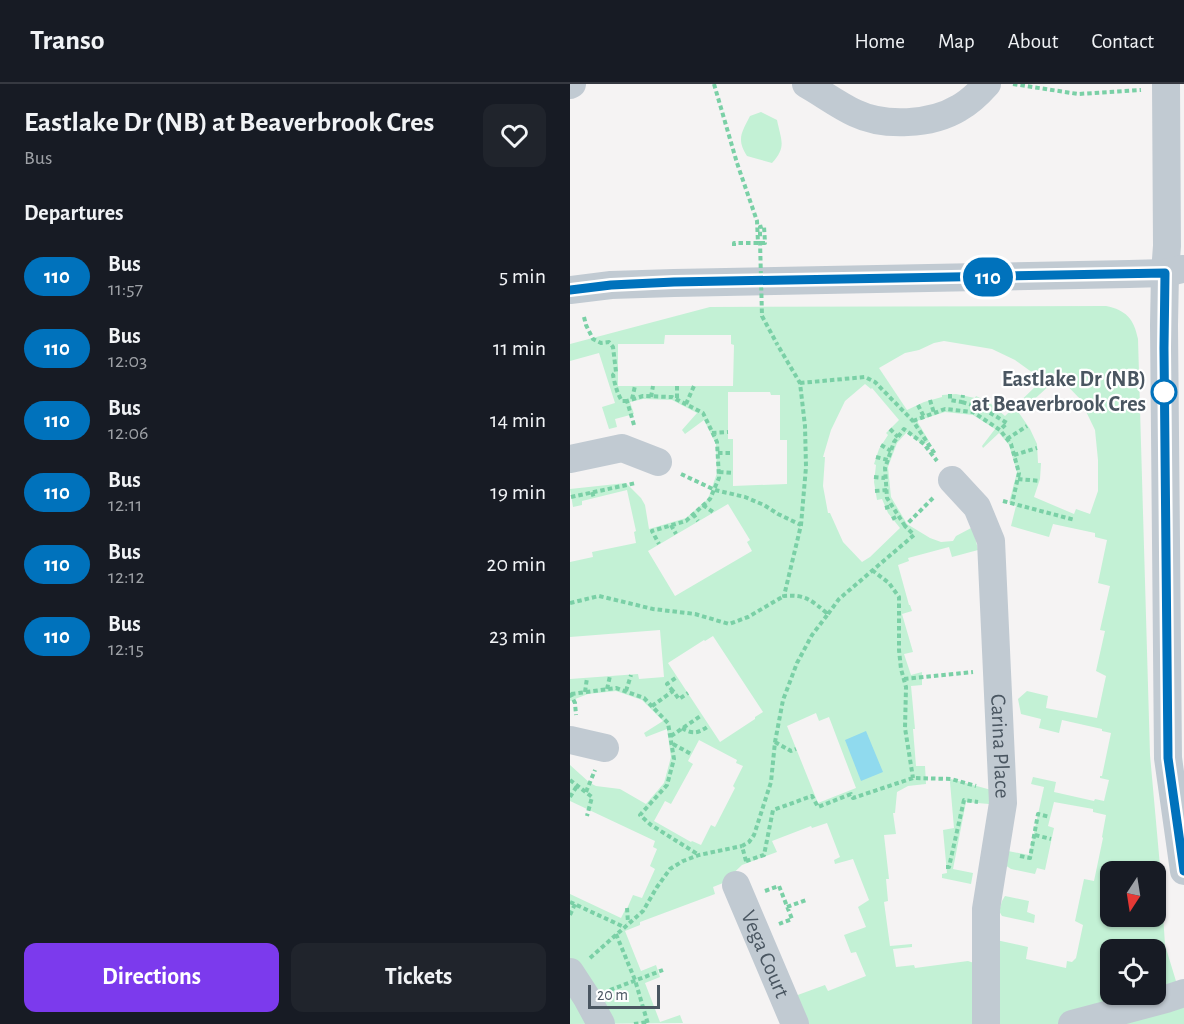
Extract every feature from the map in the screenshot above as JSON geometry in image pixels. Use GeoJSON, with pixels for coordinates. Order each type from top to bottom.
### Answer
{"type":"FeatureCollection","features":[{"type":"Feature","properties":{"kind":"street"},"geometry":{"type":"LineString","coordinates":[[806,84],[856,113],[880,120],[918,122],[939,117],[959,108],[976,96],[987,84]]}},
{"type":"Feature","properties":{"kind":"street"},"geometry":{"type":"LineString","coordinates":[[1155,87],[1167,246],[1174,271],[1164,349],[1168,758],[1184,871]]}},
{"type":"Feature","properties":{"kind":"street"},"geometry":{"type":"LineString","coordinates":[[570,290],[611,285],[674,282],[1174,271]]}},
{"type":"Feature","properties":{"kind":"street"},"geometry":{"type":"LineString","coordinates":[[570,459],[622,448],[658,462]]}},
{"type":"Feature","properties":{"kind":"street","name":"Carina Place"},"geometry":{"type":"LineString","coordinates":[[952,480],[977,507],[991,541],[1003,800],[986,909],[987,1015]]}},
{"type":"Feature","properties":{"kind":"street"},"geometry":{"type":"LineString","coordinates":[[570,740],[605,748]]}},
{"type":"Feature","properties":{"kind":"street","name":"Vega Court"},"geometry":{"type":"LineString","coordinates":[[741,874],[795,1024]]}},
{"type":"Feature","properties":{"kind":"street"},"geometry":{"type":"LineString","coordinates":[[571,973],[601,1024]]}},
{"type":"Feature","properties":{"kind":"street"},"geometry":{"type":"LineString","coordinates":[[1072,1024],[1184,993]]}},
{"type":"Feature","properties":{"kind":"path"},"geometry":{"type":"LineString","coordinates":[[714,84],[757,221],[758,243]]}},
{"type":"Feature","properties":{"kind":"path"},"geometry":{"type":"LineString","coordinates":[[1013,84],[1078,94],[1155,87]]}},
{"type":"Feature","properties":{"kind":"path"},"geometry":{"type":"LineString","coordinates":[[735,246],[734,243],[758,243],[765,243],[764,226],[760,227],[762,316],[800,383],[805,426],[806,467],[801,525],[784,596]]}},
{"type":"Feature","properties":{"kind":"path"},"geometry":{"type":"LineString","coordinates":[[584,316],[593,339],[601,343],[609,342],[613,347],[616,372],[613,375],[614,384],[622,401],[629,400],[634,386]]}},
{"type":"Feature","properties":{"kind":"path"},"geometry":{"type":"LineString","coordinates":[[800,383],[865,376],[875,382],[913,421],[952,480]]}},
{"type":"Feature","properties":{"kind":"path"},"geometry":{"type":"LineString","coordinates":[[651,397],[653,386]]}},
{"type":"Feature","properties":{"kind":"path"},"geometry":{"type":"LineString","coordinates":[[677,386],[677,400]]}},
{"type":"Feature","properties":{"kind":"path"},"geometry":{"type":"LineString","coordinates":[[686,404],[694,386]]}},
{"type":"Feature","properties":{"kind":"path"},"geometry":{"type":"LineString","coordinates":[[950,394],[950,400],[982,408],[1007,423],[1000,430]]}},
{"type":"Feature","properties":{"kind":"path"},"geometry":{"type":"LineString","coordinates":[[962,402],[963,395]]}},
{"type":"Feature","properties":{"kind":"path"},"geometry":{"type":"LineString","coordinates":[[930,400],[934,413]]}},
{"type":"Feature","properties":{"kind":"path"},"geometry":{"type":"LineString","coordinates":[[956,401],[956,410]]}},
{"type":"Feature","properties":{"kind":"path"},"geometry":{"type":"LineString","coordinates":[[918,405],[924,417]]}},
{"type":"Feature","properties":{"kind":"path"},"geometry":{"type":"LineString","coordinates":[[913,421],[945,409],[956,410],[973,412],[1000,430],[1011,444],[1018,473],[1012,504]]}},
{"type":"Feature","properties":{"kind":"path"},"geometry":{"type":"LineString","coordinates":[[1007,439],[1027,426]]}},
{"type":"Feature","properties":{"kind":"path"},"geometry":{"type":"LineString","coordinates":[[890,429],[898,437]]}},
{"type":"Feature","properties":{"kind":"path"},"geometry":{"type":"LineString","coordinates":[[571,973],[643,911],[670,869],[699,855],[742,846],[754,835],[771,782],[775,742],[783,700],[797,663],[812,635],[838,599],[914,535],[898,516],[887,498],[886,490],[885,468],[894,442],[904,429],[924,444],[952,480]]}},
{"type":"Feature","properties":{"kind":"path"},"geometry":{"type":"LineString","coordinates":[[712,433],[728,432]]}},
{"type":"Feature","properties":{"kind":"path"},"geometry":{"type":"LineString","coordinates":[[881,445],[891,451]]}},
{"type":"Feature","properties":{"kind":"path"},"geometry":{"type":"LineString","coordinates":[[1014,455],[1037,448]]}},
{"type":"Feature","properties":{"kind":"path"},"geometry":{"type":"LineString","coordinates":[[718,453],[733,453]]}},
{"type":"Feature","properties":{"kind":"path"},"geometry":{"type":"LineString","coordinates":[[876,457],[888,460]]}},
{"type":"Feature","properties":{"kind":"path"},"geometry":{"type":"LineString","coordinates":[[571,497],[651,480],[658,462],[712,489],[764,505],[801,525]]}},
{"type":"Feature","properties":{"kind":"path"},"geometry":{"type":"LineString","coordinates":[[719,472],[733,472]]}},
{"type":"Feature","properties":{"kind":"path"},"geometry":{"type":"LineString","coordinates":[[874,477],[885,478]]}},
{"type":"Feature","properties":{"kind":"path"},"geometry":{"type":"LineString","coordinates":[[1018,479],[1040,481]]}},
{"type":"Feature","properties":{"kind":"path"},"geometry":{"type":"LineString","coordinates":[[905,526],[952,480]]}},
{"type":"Feature","properties":{"kind":"path"},"geometry":{"type":"LineString","coordinates":[[610,488],[612,494]]}},
{"type":"Feature","properties":{"kind":"path"},"geometry":{"type":"LineString","coordinates":[[875,490],[886,490]]}},
{"type":"Feature","properties":{"kind":"path"},"geometry":{"type":"LineString","coordinates":[[591,492],[594,498]]}},
{"type":"Feature","properties":{"kind":"path"},"geometry":{"type":"LineString","coordinates":[[995,498],[1075,520]]}},
{"type":"Feature","properties":{"kind":"path"},"geometry":{"type":"LineString","coordinates":[[703,505],[713,512]]}},
{"type":"Feature","properties":{"kind":"path"},"geometry":{"type":"LineString","coordinates":[[885,508],[892,506]]}},
{"type":"Feature","properties":{"kind":"path"},"geometry":{"type":"LineString","coordinates":[[693,514],[698,521]]}},
{"type":"Feature","properties":{"kind":"path"},"geometry":{"type":"LineString","coordinates":[[892,519],[898,516]]}},
{"type":"Feature","properties":{"kind":"path"},"geometry":{"type":"LineString","coordinates":[[671,525],[676,534]]}},
{"type":"Feature","properties":{"kind":"path"},"geometry":{"type":"LineString","coordinates":[[872,570],[889,583],[899,597],[899,650],[906,687],[905,728],[913,778]]}},
{"type":"Feature","properties":{"kind":"path"},"geometry":{"type":"LineString","coordinates":[[570,603],[599,596],[653,609],[695,614],[729,624],[748,617],[784,596],[797,595],[812,601],[828,614]]}},
{"type":"Feature","properties":{"kind":"path"},"geometry":{"type":"LineString","coordinates":[[904,679],[997,669]]}},
{"type":"Feature","properties":{"kind":"path"},"geometry":{"type":"LineString","coordinates":[[626,692],[631,675]]}},
{"type":"Feature","properties":{"kind":"path"},"geometry":{"type":"LineString","coordinates":[[607,689],[610,676]]}},
{"type":"Feature","properties":{"kind":"path"},"geometry":{"type":"LineString","coordinates":[[677,677],[667,684],[679,699],[688,693]]}},
{"type":"Feature","properties":{"kind":"path"},"geometry":{"type":"LineString","coordinates":[[585,692],[587,678]]}},
{"type":"Feature","properties":{"kind":"path"},"geometry":{"type":"LineString","coordinates":[[570,694],[616,688],[644,698],[668,723],[674,759],[667,785],[640,815],[651,825],[699,855]]}},
{"type":"Feature","properties":{"kind":"path"},"geometry":{"type":"LineString","coordinates":[[652,706],[673,691]]}},
{"type":"Feature","properties":{"kind":"path"},"geometry":{"type":"LineString","coordinates":[[670,736],[702,714]]}},
{"type":"Feature","properties":{"kind":"path"},"geometry":{"type":"LineString","coordinates":[[682,728],[690,733],[700,732],[709,726]]}},
{"type":"Feature","properties":{"kind":"path"},"geometry":{"type":"LineString","coordinates":[[775,742],[791,751],[796,749]]}},
{"type":"Feature","properties":{"kind":"path"},"geometry":{"type":"LineString","coordinates":[[672,743],[692,754]]}},
{"type":"Feature","properties":{"kind":"path"},"geometry":{"type":"LineString","coordinates":[[741,874],[764,855],[773,810],[812,796],[818,807],[851,794],[853,798],[913,778],[951,779],[1003,800]]}},
{"type":"Feature","properties":{"kind":"path"},"geometry":{"type":"LineString","coordinates":[[570,780],[592,797],[587,816]]}},
{"type":"Feature","properties":{"kind":"path"},"geometry":{"type":"LineString","coordinates":[[570,797],[577,786]]}},
{"type":"Feature","properties":{"kind":"path"},"geometry":{"type":"LineString","coordinates":[[946,867],[949,867],[964,800],[1003,800]]}},
{"type":"Feature","properties":{"kind":"path"},"geometry":{"type":"LineString","coordinates":[[996,851],[1030,858],[1038,814],[1050,817]]}},
{"type":"Feature","properties":{"kind":"path"},"geometry":{"type":"LineString","coordinates":[[1035,835],[1051,839]]}},
{"type":"Feature","properties":{"kind":"path"},"geometry":{"type":"LineString","coordinates":[[741,874],[742,846]]}},
{"type":"Feature","properties":{"kind":"path"},"geometry":{"type":"LineString","coordinates":[[787,907],[806,900]]}},
{"type":"Feature","properties":{"kind":"path"},"geometry":{"type":"LineString","coordinates":[[570,915],[572,903],[626,925]]}},
{"type":"Feature","properties":{"kind":"path"},"geometry":{"type":"LineString","coordinates":[[626,925],[627,908]]}},
{"type":"Feature","properties":{"kind":"path"},"geometry":{"type":"LineString","coordinates":[[616,934],[635,981],[648,1023],[634,1024]]}},
{"type":"Feature","properties":{"kind":"path"},"geometry":{"type":"LineString","coordinates":[[587,998],[663,970]]}},
{"type":"Feature","properties":{"kind":"green space"},"geometry":{"type":"Polygon","coordinates":[[[761,112],[777,120],[780,133],[782,143],[780,152],[772,163],[747,156],[742,145],[743,131],[750,116],[761,112]]]}},
{"type":"Feature","properties":{"kind":"green space"},"geometry":{"type":"Polygon","coordinates":[[[1106,306],[1128,316],[1138,339],[1150,755],[1160,861],[1100,861],[1100,927],[1164,927],[1165,939],[1100,939],[1100,1005],[1166,1005],[1166,948],[1184,1000],[1184,1024],[795,1024],[795,996],[825,985],[828,991],[866,976],[856,952],[851,953],[844,935],[866,927],[858,907],[869,900],[853,859],[835,864],[834,860],[840,857],[827,823],[812,828],[811,826],[772,841],[777,852],[742,865],[723,883],[713,887],[715,894],[640,922],[640,925],[625,931],[641,971],[656,965],[660,977],[645,983],[660,1022],[680,1015],[683,1023],[570,1024],[570,894],[621,918],[633,895],[642,898],[655,869],[650,866],[657,849],[653,847],[655,841],[570,801],[570,765],[590,783],[620,789],[646,804],[664,783],[671,757],[667,729],[646,737],[644,733],[663,721],[642,700],[616,691],[588,694],[570,701],[570,679],[638,674],[639,679],[664,677],[660,630],[570,637],[570,562],[593,557],[592,552],[636,543],[634,532],[636,531],[627,490],[582,501],[582,505],[573,507],[570,489],[626,483],[645,505],[649,529],[686,518],[708,499],[717,473],[716,444],[704,420],[685,434],[682,430],[697,413],[672,400],[643,399],[630,402],[634,414],[615,419],[617,427],[609,429],[602,407],[615,403],[599,353],[570,361],[570,344],[710,307],[1106,306]],[[665,335],[664,344],[618,344],[618,386],[733,386],[734,345],[731,344],[731,335],[665,335]],[[944,341],[905,353],[879,368],[907,410],[942,397],[942,395],[956,394],[975,398],[976,396],[990,403],[1005,416],[1036,386],[1034,384],[1040,378],[1015,360],[992,349],[944,341]],[[1060,378],[1052,387],[1050,385],[1019,413],[1037,444],[1038,463],[1041,463],[1040,479],[1034,497],[1074,514],[1076,509],[1090,514],[1098,491],[1095,430],[1080,399],[1060,378]],[[865,384],[845,401],[831,430],[823,457],[825,457],[823,486],[828,513],[843,542],[862,562],[900,528],[888,513],[882,499],[877,500],[874,482],[876,465],[874,464],[879,449],[888,435],[886,433],[899,420],[872,388],[865,384]],[[728,392],[728,439],[733,439],[733,486],[787,484],[787,440],[780,440],[780,395],[771,395],[770,392],[728,392]],[[945,412],[917,421],[929,441],[923,445],[907,432],[897,443],[888,467],[891,497],[907,524],[930,538],[941,542],[953,541],[956,536],[973,527],[978,550],[952,557],[949,547],[908,558],[909,561],[898,565],[912,611],[902,614],[913,652],[904,654],[911,675],[922,672],[922,685],[911,686],[916,766],[925,766],[926,784],[908,786],[897,792],[895,813],[893,813],[896,834],[884,835],[889,879],[886,879],[888,901],[884,902],[890,946],[912,944],[912,947],[893,949],[896,967],[914,965],[915,968],[968,961],[980,965],[987,938],[1028,947],[1026,959],[1066,968],[1067,961],[1072,962],[1076,958],[1083,925],[1075,921],[1084,879],[1094,881],[1106,815],[1093,812],[1093,809],[1054,802],[1048,826],[1054,828],[1045,870],[1037,868],[1035,874],[1011,869],[1005,865],[1008,851],[1029,855],[1044,787],[1031,784],[1033,777],[1056,782],[1054,792],[1104,801],[1109,780],[1100,778],[1100,776],[1102,776],[1111,733],[1062,720],[1059,733],[1039,728],[1041,719],[1021,714],[1018,699],[1027,691],[1048,696],[1046,708],[1097,718],[1106,676],[1096,671],[1105,631],[1100,630],[1110,586],[1098,583],[1107,540],[1095,537],[1095,533],[1053,524],[1049,537],[1011,526],[1016,506],[1009,503],[1017,472],[1009,445],[999,433],[983,448],[982,446],[995,429],[973,415],[945,412]],[[728,504],[648,551],[675,596],[752,551],[747,542],[750,540],[728,504]],[[713,636],[668,663],[720,742],[763,712],[713,636]],[[816,713],[787,726],[818,803],[856,788],[829,717],[819,721],[816,713]],[[699,740],[688,761],[693,764],[671,804],[665,801],[654,821],[691,842],[701,845],[711,825],[715,827],[735,788],[733,786],[743,766],[736,763],[737,760],[699,740]]]}},
{"type":"Feature","properties":{"kind":"green space"},"geometry":{"type":"Polygon","coordinates":[[[951,779],[995,791],[989,804],[966,802],[953,869],[973,873],[971,884],[942,878],[942,874],[947,873],[943,830],[954,828],[951,779]]]}},
{"type":"Feature","properties":{"kind":"green space"},"geometry":{"type":"Polygon","coordinates":[[[1005,896],[1029,901],[1027,912],[1035,915],[1034,923],[1002,916],[999,911],[1005,896]]]}},
{"type":"Feature","properties":{"kind":"water"},"geometry":{"type":"Polygon","coordinates":[[[866,731],[883,772],[861,781],[845,740],[866,731]]]}},
{"type":"Feature","properties":{"kind":"bus line","name":"110"},"geometry":{"type":"LineString","coordinates":[[570,290],[611,285],[674,282],[1165,273],[1168,758],[1184,871]]}},
{"type":"Feature","properties":{"kind":"place","name":"Eastlake Dr (NB) at Beaverbrook Cres"},"geometry":{"type":"Point","coordinates":[1164,392]}}]}
